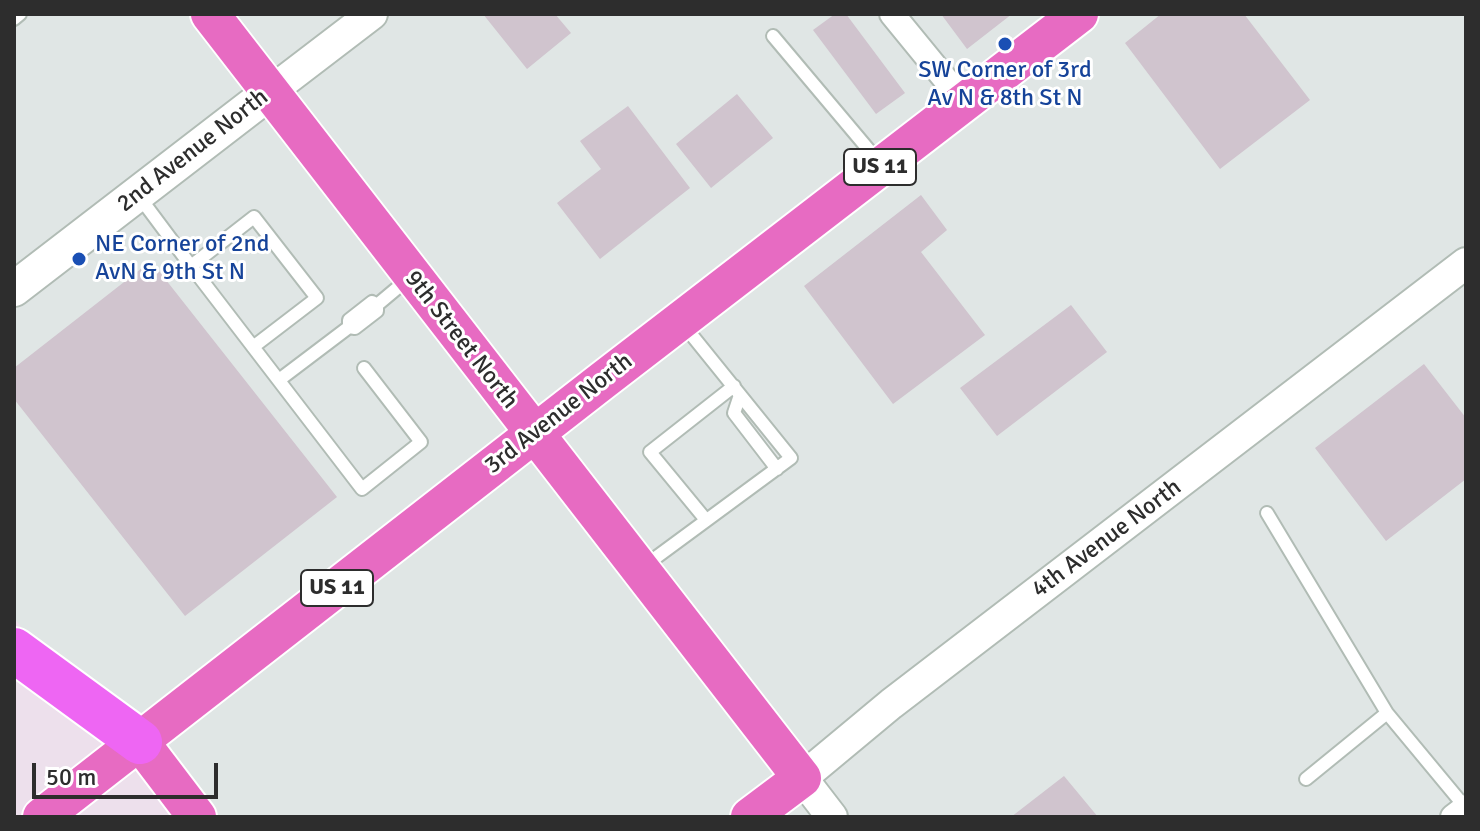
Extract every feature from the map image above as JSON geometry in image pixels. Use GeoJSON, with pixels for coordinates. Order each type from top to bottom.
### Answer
{"type":"FeatureCollection","features":[{"type":"Feature","properties":{"kind":"highway"},"geometry":{"type":"LineString","coordinates":[[14,650],[140,742]]}},
{"type":"Feature","properties":{"kind":"main road","name":"9th Street North"},"geometry":{"type":"LineString","coordinates":[[210,14],[641,569],[668,609],[802,778]]}},
{"type":"Feature","properties":{"kind":"main road","name":"3rd Avenue North"},"geometry":{"type":"LineString","coordinates":[[42,817],[1079,14]]}},
{"type":"Feature","properties":{"kind":"main road","name":"2nd Avenue North"},"geometry":{"type":"LineString","coordinates":[[14,289],[270,92]]}},
{"type":"Feature","properties":{"kind":"main road"},"geometry":{"type":"LineString","coordinates":[[140,742],[197,817]]}},
{"type":"Feature","properties":{"kind":"main road","name":"4th Avenue North"},"geometry":{"type":"LineString","coordinates":[[750,817],[802,778]]}},
{"type":"Feature","properties":{"kind":"street","name":"2nd Avenue North"},"geometry":{"type":"LineString","coordinates":[[270,92],[372,14]]}},
{"type":"Feature","properties":{"kind":"street"},"geometry":{"type":"LineString","coordinates":[[892,14],[964,102]]}},
{"type":"Feature","properties":{"kind":"street","name":"4th Avenue North"},"geometry":{"type":"LineString","coordinates":[[802,778],[891,704],[1466,263]]}},
{"type":"Feature","properties":{"kind":"street","name":"9th Street North"},"geometry":{"type":"LineString","coordinates":[[802,778],[832,817]]}},
{"type":"Feature","properties":{"kind":"street"},"geometry":{"type":"LineString","coordinates":[[1453,817],[1466,807]]}},
{"type":"Feature","properties":{"kind":"lane"},"geometry":{"type":"LineString","coordinates":[[14,19],[20,14]]}},
{"type":"Feature","properties":{"kind":"lane"},"geometry":{"type":"LineString","coordinates":[[773,36],[881,166]]}},
{"type":"Feature","properties":{"kind":"lane"},"geometry":{"type":"LineString","coordinates":[[137,194],[362,489],[421,442],[364,368]]}},
{"type":"Feature","properties":{"kind":"lane"},"geometry":{"type":"LineString","coordinates":[[191,266],[254,217],[317,298],[253,347]]}},
{"type":"Feature","properties":{"kind":"lane"},"geometry":{"type":"LineString","coordinates":[[279,380],[349,327],[349,320],[372,302],[377,305],[412,276]]}},
{"type":"Feature","properties":{"kind":"lane"},"geometry":{"type":"LineString","coordinates":[[641,569],[791,458],[680,320]]}},
{"type":"Feature","properties":{"kind":"lane"},"geometry":{"type":"LineString","coordinates":[[706,520],[650,452],[737,390]]}},
{"type":"Feature","properties":{"kind":"lane"},"geometry":{"type":"LineString","coordinates":[[1267,513],[1387,713],[1466,807]]}},
{"type":"Feature","properties":{"kind":"lane"},"geometry":{"type":"LineString","coordinates":[[1306,779],[1387,713]]}},
{"type":"Feature","properties":{"kind":"shaded area"},"geometry":{"type":"Polygon","coordinates":[[[14,14],[1466,14],[1466,817],[176,817],[14,618],[14,14]]]}},
{"type":"Feature","properties":{"kind":"building"},"geometry":{"type":"Polygon","coordinates":[[[483,14],[555,14],[571,33],[527,69],[483,14]]]}},
{"type":"Feature","properties":{"kind":"building"},"geometry":{"type":"Polygon","coordinates":[[[835,14],[846,14],[905,93],[876,114],[813,30],[835,14]]]}},
{"type":"Feature","properties":{"kind":"building"},"geometry":{"type":"Polygon","coordinates":[[[941,14],[1012,14],[967,49],[941,14]]]}},
{"type":"Feature","properties":{"kind":"building"},"geometry":{"type":"Polygon","coordinates":[[[1161,14],[1244,14],[1310,100],[1220,169],[1125,43],[1161,14]]]}},
{"type":"Feature","properties":{"kind":"building"},"geometry":{"type":"Polygon","coordinates":[[[737,94],[773,138],[711,188],[676,144],[737,94]]]}},
{"type":"Feature","properties":{"kind":"building"},"geometry":{"type":"Polygon","coordinates":[[[628,106],[690,188],[600,259],[557,203],[601,169],[580,141],[628,106]]]}},
{"type":"Feature","properties":{"kind":"building"},"geometry":{"type":"Polygon","coordinates":[[[921,195],[947,230],[921,252],[985,335],[893,404],[804,286],[921,195]]]}},
{"type":"Feature","properties":{"kind":"building"},"geometry":{"type":"Polygon","coordinates":[[[151,261],[337,497],[185,616],[14,399],[14,368],[151,261]]]}},
{"type":"Feature","properties":{"kind":"building"},"geometry":{"type":"Polygon","coordinates":[[[1071,305],[1107,352],[997,436],[960,388],[1071,305]]]}},
{"type":"Feature","properties":{"kind":"building"},"geometry":{"type":"Polygon","coordinates":[[[1424,364],[1466,418],[1466,479],[1386,541],[1315,448],[1424,364]]]}},
{"type":"Feature","properties":{"kind":"building"},"geometry":{"type":"Polygon","coordinates":[[[1064,776],[1098,817],[1011,817],[1064,776]]]}},
{"type":"Feature","properties":{"kind":"place","name":"SW Corner of 3rd Av N & 8th St N"},"geometry":{"type":"Point","coordinates":[1005,44]}},
{"type":"Feature","properties":{"kind":"place","name":"NE Corner of 2nd AvN & 9th St N"},"geometry":{"type":"Point","coordinates":[79,259]}}]}
